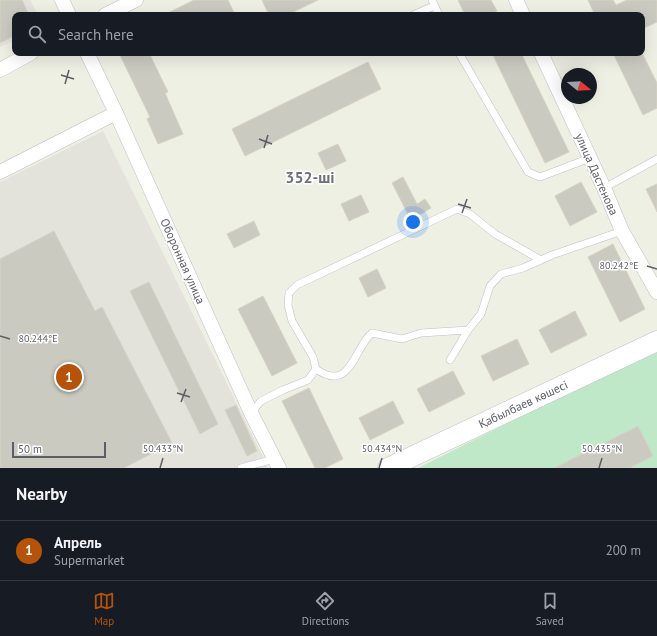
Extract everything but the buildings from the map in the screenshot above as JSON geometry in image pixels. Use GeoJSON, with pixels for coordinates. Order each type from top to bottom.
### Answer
{"type":"FeatureCollection","features":[{"type":"Feature","properties":{"kind":"main road","name":"Қабылбаев көшесі"},"geometry":{"type":"LineString","coordinates":[[388,468],[657,341]]}},
{"type":"Feature","properties":{"kind":"street"},"geometry":{"type":"LineString","coordinates":[[62,0],[68,12]]}},
{"type":"Feature","properties":{"kind":"street"},"geometry":{"type":"LineString","coordinates":[[110,12],[136,0]]}},
{"type":"Feature","properties":{"kind":"street"},"geometry":{"type":"LineString","coordinates":[[516,0],[522,12]]}},
{"type":"Feature","properties":{"kind":"street"},"geometry":{"type":"LineString","coordinates":[[0,70],[26,56]]}},
{"type":"Feature","properties":{"kind":"street","name":"Оборонная улица"},"geometry":{"type":"LineString","coordinates":[[88,56],[116,113],[276,464]]}},
{"type":"Feature","properties":{"kind":"street","name":"улица Дастенова"},"geometry":{"type":"LineString","coordinates":[[542,56],[604,188],[622,231],[657,292]]}},
{"type":"Feature","properties":{"kind":"street"},"geometry":{"type":"LineString","coordinates":[[0,172],[116,113]]}},
{"type":"Feature","properties":{"kind":"lane"},"geometry":{"type":"LineString","coordinates":[[418,12],[433,3],[438,12]]}},
{"type":"Feature","properties":{"kind":"lane"},"geometry":{"type":"LineString","coordinates":[[461,56],[528,172],[540,177],[590,158]]}},
{"type":"Feature","properties":{"kind":"lane"},"geometry":{"type":"LineString","coordinates":[[604,188],[657,159]]}},
{"type":"Feature","properties":{"kind":"lane"},"geometry":{"type":"LineString","coordinates":[[468,330],[421,333],[402,339],[372,333],[366,337],[356,357],[347,370],[336,376],[324,374],[316,368],[313,357],[292,321],[288,305],[289,293],[297,285],[457,209],[470,214],[495,234],[541,260]]}},
{"type":"Feature","properties":{"kind":"lane"},"geometry":{"type":"LineString","coordinates":[[450,360],[468,330],[481,314],[490,286],[501,274],[523,268],[622,231]]}},
{"type":"Feature","properties":{"kind":"lane"},"geometry":{"type":"LineString","coordinates":[[252,413],[261,401],[308,380],[316,368]]}},
{"type":"Feature","properties":{"kind":"lane"},"geometry":{"type":"LineString","coordinates":[[241,468],[276,464]]}},
{"type":"Feature","properties":{"kind":"shaded area"},"geometry":{"type":"Polygon","coordinates":[[[0,0],[30,0],[36,12],[12,12],[12,41],[0,47],[0,0]]]}},
{"type":"Feature","properties":{"kind":"shaded area"},"geometry":{"type":"Polygon","coordinates":[[[103,131],[268,468],[0,468],[0,182],[103,131]]]}},
{"type":"Feature","properties":{"kind":"green space"},"geometry":{"type":"Polygon","coordinates":[[[657,348],[657,468],[418,468],[657,348]]]}},
{"type":"Feature","properties":{"kind":"place","name":"Апрель"},"geometry":{"type":"Point","coordinates":[69,377]}},
{"type":"Feature","properties":{"kind":"district","name":"352-ші"},"geometry":{"type":"Point","coordinates":[310,177]}}]}
